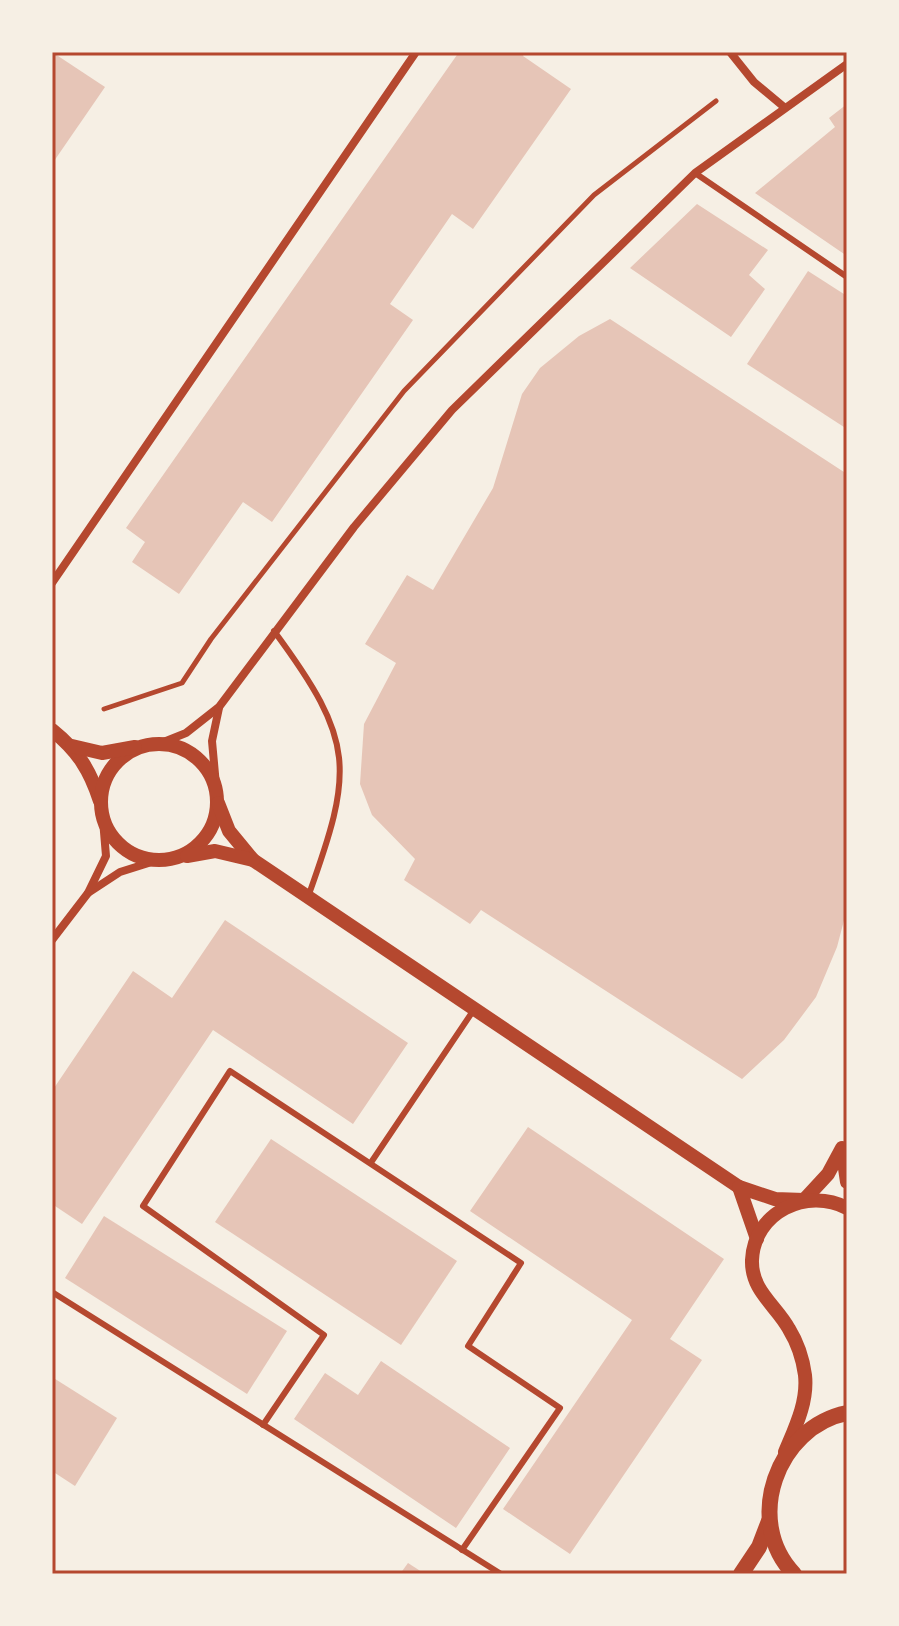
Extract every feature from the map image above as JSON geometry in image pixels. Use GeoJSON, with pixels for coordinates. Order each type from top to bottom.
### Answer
{"type":"FeatureCollection","features":[{"type":"Feature","properties":{"kind":"main road"},"geometry":{"type":"LineString","coordinates":[[794,1574],[776,1546],[770,1519],[771,1488],[783,1459],[804,1433],[834,1416],[847,1413]]}},
{"type":"Feature","properties":{"kind":"main road"},"geometry":{"type":"LineString","coordinates":[[741,1574],[759,1547],[770,1519]]}},
{"type":"Feature","properties":{"kind":"street"},"geometry":{"type":"LineString","coordinates":[[52,583],[416,52]]}},
{"type":"Feature","properties":{"kind":"street"},"geometry":{"type":"LineString","coordinates":[[730,52],[754,82],[784,107]]}},
{"type":"Feature","properties":{"kind":"street"},"geometry":{"type":"LineString","coordinates":[[161,743],[186,733],[219,707],[274,631],[452,410],[695,173],[847,64]]}},
{"type":"Feature","properties":{"kind":"street"},"geometry":{"type":"LineString","coordinates":[[219,707],[212,741],[218,803],[229,831],[253,860],[473,1011],[739,1187],[775,1199],[824,1200],[847,1208]]}},
{"type":"Feature","properties":{"kind":"street"},"geometry":{"type":"LineString","coordinates":[[52,730],[72,746],[90,769],[101,801],[106,856],[88,893],[52,940]]}},
{"type":"Feature","properties":{"kind":"street"},"geometry":{"type":"LineString","coordinates":[[72,746],[102,753],[161,743],[179,746],[195,755],[208,768],[216,785]]}},
{"type":"Feature","properties":{"kind":"street"},"geometry":{"type":"LineString","coordinates":[[101,801],[104,783],[112,767],[142,745]]}},
{"type":"Feature","properties":{"kind":"street"},"geometry":{"type":"LineString","coordinates":[[176,857],[193,850],[206,837],[215,821],[218,803]]}},
{"type":"Feature","properties":{"kind":"street"},"geometry":{"type":"LineString","coordinates":[[103,820],[124,849],[140,857],[158,860]]}},
{"type":"Feature","properties":{"kind":"street"},"geometry":{"type":"LineString","coordinates":[[88,893],[120,872],[158,860],[215,851],[253,860]]}},
{"type":"Feature","properties":{"kind":"street"},"geometry":{"type":"LineString","coordinates":[[783,1459],[802,1413],[805,1377],[789,1329],[765,1300],[755,1281],[752,1260],[757,1239],[767,1222],[783,1208],[804,1200],[828,1174],[847,1132]]}},
{"type":"Feature","properties":{"kind":"street"},"geometry":{"type":"LineString","coordinates":[[842,1148],[847,1182]]}},
{"type":"Feature","properties":{"kind":"street"},"geometry":{"type":"LineString","coordinates":[[739,1187],[757,1239]]}},
{"type":"Feature","properties":{"kind":"lane"},"geometry":{"type":"LineString","coordinates":[[695,173],[847,277]]}},
{"type":"Feature","properties":{"kind":"lane"},"geometry":{"type":"LineString","coordinates":[[274,631],[313,685],[335,728],[342,773],[332,828],[308,897]]}},
{"type":"Feature","properties":{"kind":"lane"},"geometry":{"type":"LineString","coordinates":[[372,1161],[473,1011]]}},
{"type":"Feature","properties":{"kind":"lane"},"geometry":{"type":"LineString","coordinates":[[263,1425],[324,1335],[143,1206],[230,1071],[372,1161],[521,1263],[468,1346],[560,1408],[462,1550]]}},
{"type":"Feature","properties":{"kind":"lane"},"geometry":{"type":"LineString","coordinates":[[52,1292],[501,1574]]}},
{"type":"Feature","properties":{"kind":"path"},"geometry":{"type":"LineString","coordinates":[[104,709],[182,683],[211,639],[404,391],[594,195],[716,101]]}},
{"type":"Feature","properties":{"kind":"building"},"geometry":{"type":"Polygon","coordinates":[[[52,52],[105,87],[52,164],[52,52]]]}},
{"type":"Feature","properties":{"kind":"building"},"geometry":{"type":"Polygon","coordinates":[[[459,52],[525,52],[523,56],[571,89],[473,229],[452,214],[390,304],[413,320],[272,522],[243,502],[179,594],[132,562],[145,542],[126,528],[459,52]]]}},
{"type":"Feature","properties":{"kind":"building"},"geometry":{"type":"Polygon","coordinates":[[[847,104],[847,256],[755,193],[835,127],[829,118],[847,104]]]}},
{"type":"Feature","properties":{"kind":"building"},"geometry":{"type":"Polygon","coordinates":[[[697,204],[768,250],[749,275],[765,289],[731,337],[630,268],[697,204]]]}},
{"type":"Feature","properties":{"kind":"building"},"geometry":{"type":"Polygon","coordinates":[[[808,271],[847,296],[847,429],[747,364],[808,271]]]}},
{"type":"Feature","properties":{"kind":"building"},"geometry":{"type":"Polygon","coordinates":[[[610,319],[847,474],[844,757],[847,909],[837,947],[816,997],[784,1040],[742,1079],[481,910],[470,924],[404,880],[415,859],[372,815],[360,784],[364,724],[396,663],[365,644],[407,575],[433,590],[493,488],[522,394],[540,368],[579,336],[610,319]]]}},
{"type":"Feature","properties":{"kind":"building"},"geometry":{"type":"Polygon","coordinates":[[[225,920],[408,1043],[353,1124],[213,1030],[82,1224],[52,1204],[52,1091],[133,971],[172,998],[225,920]]]}},
{"type":"Feature","properties":{"kind":"building"},"geometry":{"type":"Polygon","coordinates":[[[528,1127],[724,1259],[670,1339],[702,1360],[570,1554],[503,1509],[632,1320],[470,1211],[528,1127]]]}},
{"type":"Feature","properties":{"kind":"building"},"geometry":{"type":"Polygon","coordinates":[[[271,1139],[457,1261],[401,1345],[215,1222],[271,1139]]]}},
{"type":"Feature","properties":{"kind":"building"},"geometry":{"type":"Polygon","coordinates":[[[104,1216],[287,1331],[247,1394],[65,1278],[104,1216]]]}},
{"type":"Feature","properties":{"kind":"building"},"geometry":{"type":"Polygon","coordinates":[[[381,1361],[510,1448],[456,1528],[294,1419],[325,1373],[358,1395],[381,1361]]]}},
{"type":"Feature","properties":{"kind":"building"},"geometry":{"type":"Polygon","coordinates":[[[52,1377],[117,1418],[75,1486],[52,1471],[52,1377]]]}},
{"type":"Feature","properties":{"kind":"building"},"geometry":{"type":"Polygon","coordinates":[[[408,1563],[425,1574],[400,1574],[408,1563]]]}}]}
